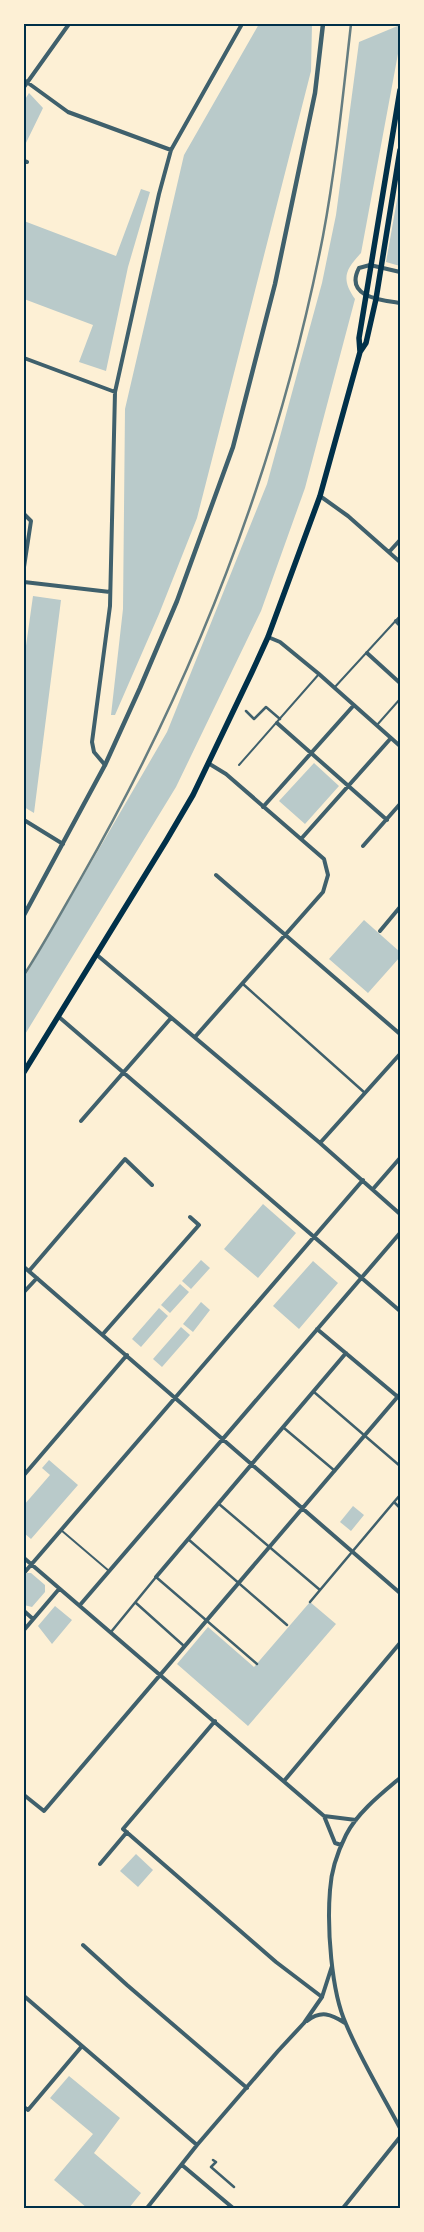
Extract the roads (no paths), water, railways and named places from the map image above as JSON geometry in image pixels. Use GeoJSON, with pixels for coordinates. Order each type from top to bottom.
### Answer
{"type":"FeatureCollection","features":[{"type":"Feature","properties":{"kind":"main road"},"geometry":{"type":"LineString","coordinates":[[360,352],[359,338],[370,265],[400,90]]}},
{"type":"Feature","properties":{"kind":"main road"},"geometry":{"type":"LineString","coordinates":[[24,1072],[166,841],[208,763],[268,637],[320,496],[360,352],[366,342],[376,299],[400,150]]}},
{"type":"Feature","properties":{"kind":"street"},"geometry":{"type":"LineString","coordinates":[[24,87],[26,81],[70,24]]}},
{"type":"Feature","properties":{"kind":"street"},"geometry":{"type":"LineString","coordinates":[[105,765],[94,752],[92,742],[110,606],[115,392],[159,194],[171,150],[242,24]]}},
{"type":"Feature","properties":{"kind":"street"},"geometry":{"type":"LineString","coordinates":[[24,915],[105,765],[177,601],[233,447],[275,284],[315,92],[323,24]]}},
{"type":"Feature","properties":{"kind":"street"},"geometry":{"type":"LineString","coordinates":[[26,81],[68,112],[171,150]]}},
{"type":"Feature","properties":{"kind":"street"},"geometry":{"type":"LineString","coordinates":[[400,272],[370,265],[359,268],[356,277],[357,286],[366,296],[400,304]]}},
{"type":"Feature","properties":{"kind":"street"},"geometry":{"type":"LineString","coordinates":[[24,358],[115,392]]}},
{"type":"Feature","properties":{"kind":"street"},"geometry":{"type":"LineString","coordinates":[[320,496],[348,516],[400,562]]}},
{"type":"Feature","properties":{"kind":"street"},"geometry":{"type":"LineString","coordinates":[[24,514],[31,521],[24,567]]}},
{"type":"Feature","properties":{"kind":"street"},"geometry":{"type":"LineString","coordinates":[[389,552],[400,540]]}},
{"type":"Feature","properties":{"kind":"street"},"geometry":{"type":"LineString","coordinates":[[24,582],[110,592]]}},
{"type":"Feature","properties":{"kind":"street"},"geometry":{"type":"LineString","coordinates":[[396,621],[400,625]]}},
{"type":"Feature","properties":{"kind":"street"},"geometry":{"type":"LineString","coordinates":[[268,637],[280,642],[400,746]]}},
{"type":"Feature","properties":{"kind":"street"},"geometry":{"type":"LineString","coordinates":[[367,653],[400,683]]}},
{"type":"Feature","properties":{"kind":"street"},"geometry":{"type":"LineString","coordinates":[[263,806],[354,705]]}},
{"type":"Feature","properties":{"kind":"street"},"geometry":{"type":"LineString","coordinates":[[246,711],[254,719],[266,707],[311,753],[387,820]]}},
{"type":"Feature","properties":{"kind":"street"},"geometry":{"type":"LineString","coordinates":[[301,839],[391,738]]}},
{"type":"Feature","properties":{"kind":"street"},"geometry":{"type":"LineString","coordinates":[[195,1037],[323,892],[327,884],[327,866],[324,860],[226,774],[208,763]]}},
{"type":"Feature","properties":{"kind":"street"},"geometry":{"type":"LineString","coordinates":[[363,846],[400,804]]}},
{"type":"Feature","properties":{"kind":"street"},"geometry":{"type":"LineString","coordinates":[[24,820],[63,844]]}},
{"type":"Feature","properties":{"kind":"street"},"geometry":{"type":"LineString","coordinates":[[216,875],[400,1034]]}},
{"type":"Feature","properties":{"kind":"street"},"geometry":{"type":"LineString","coordinates":[[380,931],[400,908]]}},
{"type":"Feature","properties":{"kind":"street"},"geometry":{"type":"LineString","coordinates":[[97,955],[363,1180],[400,1214]]}},
{"type":"Feature","properties":{"kind":"street"},"geometry":{"type":"LineString","coordinates":[[242,983],[365,1093]]}},
{"type":"Feature","properties":{"kind":"street"},"geometry":{"type":"LineString","coordinates":[[58,1017],[400,1311]]}},
{"type":"Feature","properties":{"kind":"street"},"geometry":{"type":"LineString","coordinates":[[81,1121],[171,1018]]}},
{"type":"Feature","properties":{"kind":"street"},"geometry":{"type":"LineString","coordinates":[[320,1144],[400,1054]]}},
{"type":"Feature","properties":{"kind":"street"},"geometry":{"type":"LineString","coordinates":[[373,1190],[400,1158]]}},
{"type":"Feature","properties":{"kind":"street"},"geometry":{"type":"LineString","coordinates":[[29,1271],[125,1159],[152,1185]]}},
{"type":"Feature","properties":{"kind":"street"},"geometry":{"type":"LineString","coordinates":[[24,1573],[363,1180]]}},
{"type":"Feature","properties":{"kind":"street"},"geometry":{"type":"LineString","coordinates":[[103,1334],[199,1225],[190,1217]]}},
{"type":"Feature","properties":{"kind":"street"},"geometry":{"type":"LineString","coordinates":[[80,1605],[400,1233]]}},
{"type":"Feature","properties":{"kind":"street"},"geometry":{"type":"LineString","coordinates":[[24,1267],[400,1593]]}},
{"type":"Feature","properties":{"kind":"street"},"geometry":{"type":"LineString","coordinates":[[24,1292],[37,1278]]}},
{"type":"Feature","properties":{"kind":"street"},"geometry":{"type":"LineString","coordinates":[[24,1795],[44,1811],[400,1396],[317,1329]]}},
{"type":"Feature","properties":{"kind":"street"},"geometry":{"type":"LineString","coordinates":[[111,1632],[346,1353]]}},
{"type":"Feature","properties":{"kind":"street"},"geometry":{"type":"LineString","coordinates":[[24,1475],[127,1355]]}},
{"type":"Feature","properties":{"kind":"street"},"geometry":{"type":"LineString","coordinates":[[314,1392],[400,1466]]}},
{"type":"Feature","properties":{"kind":"street"},"geometry":{"type":"LineString","coordinates":[[284,1428],[335,1471]]}},
{"type":"Feature","properties":{"kind":"street"},"geometry":{"type":"LineString","coordinates":[[310,1602],[400,1495]]}},
{"type":"Feature","properties":{"kind":"street"},"geometry":{"type":"LineString","coordinates":[[394,1502],[400,1508]]}},
{"type":"Feature","properties":{"kind":"street"},"geometry":{"type":"LineString","coordinates":[[220,1504],[320,1590]]}},
{"type":"Feature","properties":{"kind":"street"},"geometry":{"type":"LineString","coordinates":[[188,1540],[287,1625]]}},
{"type":"Feature","properties":{"kind":"street"},"geometry":{"type":"LineString","coordinates":[[24,1558],[324,1816],[335,1843],[341,1845]]}},
{"type":"Feature","properties":{"kind":"street"},"geometry":{"type":"LineString","coordinates":[[156,1577],[257,1664]]}},
{"type":"Feature","properties":{"kind":"street"},"geometry":{"type":"LineString","coordinates":[[24,1630],[59,1589]]}},
{"type":"Feature","properties":{"kind":"street"},"geometry":{"type":"LineString","coordinates":[[135,1602],[185,1647]]}},
{"type":"Feature","properties":{"kind":"street"},"geometry":{"type":"LineString","coordinates":[[24,1611],[33,1619]]}},
{"type":"Feature","properties":{"kind":"street"},"geometry":{"type":"LineString","coordinates":[[284,1781],[400,1643]]}},
{"type":"Feature","properties":{"kind":"street"},"geometry":{"type":"LineString","coordinates":[[215,1721],[123,1829],[276,1962],[322,1997]]}},
{"type":"Feature","properties":{"kind":"street"},"geometry":{"type":"LineString","coordinates":[[400,1778],[356,1820],[341,1845],[330,1888],[330,1926],[337,1996],[345,2023],[399,2122],[400,2128]]}},
{"type":"Feature","properties":{"kind":"street"},"geometry":{"type":"LineString","coordinates":[[324,1816],[356,1820]]}},
{"type":"Feature","properties":{"kind":"street"},"geometry":{"type":"LineString","coordinates":[[100,1864],[127,1832]]}},
{"type":"Feature","properties":{"kind":"street"},"geometry":{"type":"LineString","coordinates":[[83,1945],[247,2088]]}},
{"type":"Feature","properties":{"kind":"street"},"geometry":{"type":"LineString","coordinates":[[304,2023],[322,1997],[333,1964]]}},
{"type":"Feature","properties":{"kind":"street"},"geometry":{"type":"LineString","coordinates":[[24,1996],[197,2146]]}},
{"type":"Feature","properties":{"kind":"street"},"geometry":{"type":"LineString","coordinates":[[148,2208],[197,2146],[278,2050],[304,2023],[316,2014],[323,2014],[333,2015],[345,2023]]}},
{"type":"Feature","properties":{"kind":"street"},"geometry":{"type":"LineString","coordinates":[[24,2115],[26,2109],[82,2046]]}},
{"type":"Feature","properties":{"kind":"street"},"geometry":{"type":"LineString","coordinates":[[343,2208],[400,2137]]}},
{"type":"Feature","properties":{"kind":"street"},"geometry":{"type":"LineString","coordinates":[[213,2160],[216,2162],[211,2167],[234,2187]]}},
{"type":"Feature","properties":{"kind":"street"},"geometry":{"type":"LineString","coordinates":[[182,2166],[233,2208]]}},
{"type":"Feature","properties":{"kind":"lane"},"geometry":{"type":"LineString","coordinates":[[334,688],[400,616]]}},
{"type":"Feature","properties":{"kind":"lane"},"geometry":{"type":"LineString","coordinates":[[239,765],[318,674]]}},
{"type":"Feature","properties":{"kind":"lane"},"geometry":{"type":"LineString","coordinates":[[376,725],[400,699]]}},
{"type":"Feature","properties":{"kind":"lane"},"geometry":{"type":"LineString","coordinates":[[61,1530],[109,1571]]}},
{"type":"Feature","properties":{"kind":"railway"},"geometry":{"type":"LineString","coordinates":[[24,975],[81,878],[161,726],[196,647],[228,567],[257,486],[283,404],[305,320],[323,236],[328,210],[351,24]]}}]}
